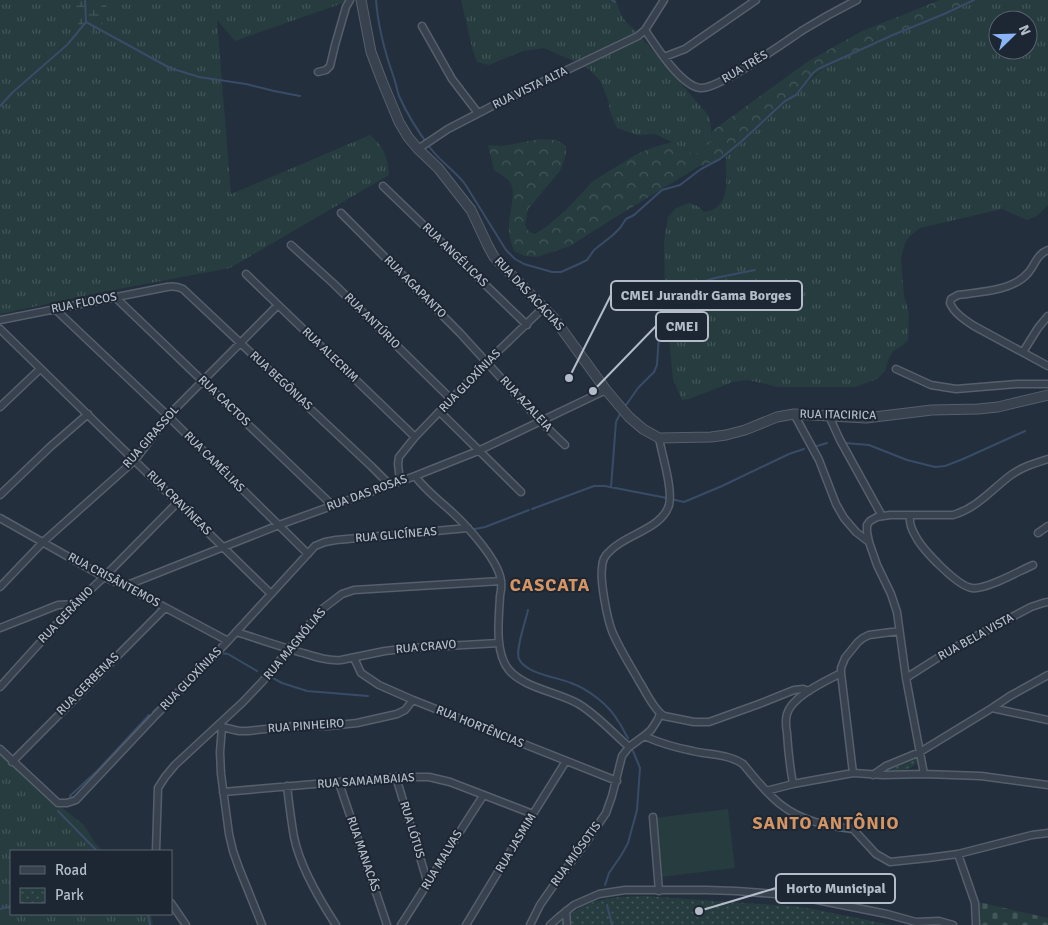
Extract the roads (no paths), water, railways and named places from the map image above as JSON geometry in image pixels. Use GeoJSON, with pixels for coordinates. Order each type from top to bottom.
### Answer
{"type":"FeatureCollection","features":[{"type":"Feature","properties":{"kind":"street"},"geometry":{"type":"LineString","coordinates":[[318,72],[326,70],[330,66],[350,0]]}},
{"type":"Feature","properties":{"kind":"street","name":"RUA DAS ACÁCIAS"},"geometry":{"type":"LineString","coordinates":[[361,0],[371,52],[399,122],[408,137],[418,150],[438,168],[471,210],[494,257],[544,307],[606,390],[629,417],[643,429],[659,438]]}},
{"type":"Feature","properties":{"kind":"street"},"geometry":{"type":"LineString","coordinates":[[645,30],[664,0]]}},
{"type":"Feature","properties":{"kind":"street"},"geometry":{"type":"LineString","coordinates":[[664,57],[685,49],[756,0]]}},
{"type":"Feature","properties":{"kind":"street","name":"RUA TRÊS"},"geometry":{"type":"LineString","coordinates":[[645,30],[671,67],[680,76],[692,85],[706,88],[724,80],[840,8],[857,0]]}},
{"type":"Feature","properties":{"kind":"street"},"geometry":{"type":"LineString","coordinates":[[422,26],[452,79],[478,114]]}},
{"type":"Feature","properties":{"kind":"street","name":"RUA VISTA ALTA"},"geometry":{"type":"LineString","coordinates":[[418,150],[448,129],[638,36],[645,30]]}},
{"type":"Feature","properties":{"kind":"street","name":"RUA ANGÉLICAS"},"geometry":{"type":"LineString","coordinates":[[383,186],[527,325]]}},
{"type":"Feature","properties":{"kind":"street","name":"RUA AGAPANTO"},"geometry":{"type":"LineString","coordinates":[[341,213],[487,362]]}},
{"type":"Feature","properties":{"kind":"street","name":"RUA ANTÚRIO"},"geometry":{"type":"LineString","coordinates":[[291,245],[334,284],[452,400]]}},
{"type":"Feature","properties":{"kind":"street"},"geometry":{"type":"LineString","coordinates":[[1048,250],[1040,255],[1020,281],[1007,287],[958,295],[950,299],[951,307],[964,320],[1048,366]]}},
{"type":"Feature","properties":{"kind":"street","name":"RUA ALECRIM"},"geometry":{"type":"LineString","coordinates":[[246,274],[415,437]]}},
{"type":"Feature","properties":{"kind":"street","name":"RUA BEGÔNIAS"},"geometry":{"type":"LineString","coordinates":[[167,287],[176,286],[183,289],[390,485]]}},
{"type":"Feature","properties":{"kind":"street","name":"RUA FLOCOS"},"geometry":{"type":"LineString","coordinates":[[0,320],[167,287]]}},
{"type":"Feature","properties":{"kind":"street","name":"RUA CACTOS"},"geometry":{"type":"LineString","coordinates":[[115,297],[332,505]]}},
{"type":"Feature","properties":{"kind":"street","name":"RUA GIRASSOL"},"geometry":{"type":"LineString","coordinates":[[0,587],[43,542],[135,460],[168,416],[278,305]]}},
{"type":"Feature","properties":{"kind":"street","name":"RUA GLOXÍNIAS"},"geometry":{"type":"LineString","coordinates":[[400,481],[399,457],[415,437],[487,362],[544,307]]}},
{"type":"Feature","properties":{"kind":"street","name":"RUA CAMÉLIAS"},"geometry":{"type":"LineString","coordinates":[[55,309],[168,416],[308,554]]}},
{"type":"Feature","properties":{"kind":"street"},"geometry":{"type":"LineString","coordinates":[[1023,352],[1048,316]]}},
{"type":"Feature","properties":{"kind":"street","name":"RUA CRAVÍNEAS"},"geometry":{"type":"LineString","coordinates":[[0,329],[271,594]]}},
{"type":"Feature","properties":{"kind":"street","name":"RUA AZALEIA"},"geometry":{"type":"LineString","coordinates":[[487,362],[541,422],[565,444]]}},
{"type":"Feature","properties":{"kind":"street"},"geometry":{"type":"LineString","coordinates":[[0,406],[40,369]]}},
{"type":"Feature","properties":{"kind":"street"},"geometry":{"type":"LineString","coordinates":[[896,369],[932,385],[956,389],[1017,384],[1048,384]]}},
{"type":"Feature","properties":{"kind":"street","name":"RUA DAS ROSAS"},"geometry":{"type":"LineString","coordinates":[[125,586],[223,546],[478,451],[606,390]]}},
{"type":"Feature","properties":{"kind":"street","name":"RUA ITACIRICA"},"geometry":{"type":"LineString","coordinates":[[659,438],[726,435],[745,430],[777,417],[794,414],[866,418],[932,410],[998,407],[1048,395]]}},
{"type":"Feature","properties":{"kind":"street"},"geometry":{"type":"LineString","coordinates":[[440,412],[521,492]]}},
{"type":"Feature","properties":{"kind":"street"},"geometry":{"type":"LineString","coordinates":[[2,491],[88,414]]}},
{"type":"Feature","properties":{"kind":"street"},"geometry":{"type":"LineString","coordinates":[[794,414],[819,460],[836,504],[844,518],[856,532],[869,542]]}},
{"type":"Feature","properties":{"kind":"street"},"geometry":{"type":"LineString","coordinates":[[829,416],[840,440],[882,516]]}},
{"type":"Feature","properties":{"kind":"street"},"geometry":{"type":"LineString","coordinates":[[659,438],[669,486],[668,506],[654,523],[609,551],[601,568],[603,591],[611,629],[651,703],[664,716],[694,722],[709,722],[794,690],[803,689],[809,691]]}},
{"type":"Feature","properties":{"kind":"street"},"geometry":{"type":"LineString","coordinates":[[924,774],[906,678],[897,612],[887,585],[876,565],[869,542],[867,525],[873,519],[882,516],[952,515],[962,512],[974,506],[1022,468],[1048,459]]}},
{"type":"Feature","properties":{"kind":"street"},"geometry":{"type":"LineString","coordinates":[[415,476],[423,486],[468,528],[496,564],[501,581],[499,643],[503,662],[512,674],[526,683],[562,696],[582,706],[629,747],[644,736],[656,723],[660,713]]}},
{"type":"Feature","properties":{"kind":"street","name":"RUA GERÂNIO"},"geometry":{"type":"LineString","coordinates":[[0,687],[75,604],[177,503]]}},
{"type":"Feature","properties":{"kind":"street"},"geometry":{"type":"LineString","coordinates":[[910,515],[912,530],[923,548],[965,586],[972,588],[986,585],[1033,566]]}},
{"type":"Feature","properties":{"kind":"street","name":"RUA CRISÂNTEMOS"},"geometry":{"type":"LineString","coordinates":[[0,518],[104,577],[125,586],[228,641]]}},
{"type":"Feature","properties":{"kind":"street"},"geometry":{"type":"LineString","coordinates":[[1038,533],[1048,526]]}},
{"type":"Feature","properties":{"kind":"street","name":"RUA GLICÍNEAS"},"geometry":{"type":"LineString","coordinates":[[325,542],[468,528]]}},
{"type":"Feature","properties":{"kind":"street","name":"RUA GLOXÍNIAS"},"geometry":{"type":"LineString","coordinates":[[12,762],[58,803],[76,800],[228,641],[315,546],[325,542]]}},
{"type":"Feature","properties":{"kind":"street","name":"RUA MAGNÓLIAS"},"geometry":{"type":"LineString","coordinates":[[156,850],[158,788],[165,777],[219,727],[262,682],[321,610],[342,594],[354,590],[501,581]]}},
{"type":"Feature","properties":{"kind":"street","name":"RUA BELA VISTA"},"geometry":{"type":"LineString","coordinates":[[906,678],[950,650],[1031,607],[1048,602]]}},
{"type":"Feature","properties":{"kind":"street"},"geometry":{"type":"LineString","coordinates":[[0,628],[58,605],[75,604]]}},
{"type":"Feature","properties":{"kind":"street","name":"RUA GERBENAS"},"geometry":{"type":"LineString","coordinates":[[12,762],[165,608]]}},
{"type":"Feature","properties":{"kind":"street"},"geometry":{"type":"LineString","coordinates":[[853,773],[841,668],[846,658],[863,638],[869,635],[899,631]]}},
{"type":"Feature","properties":{"kind":"street","name":"RUA CRAVO"},"geometry":{"type":"LineString","coordinates":[[236,632],[289,650],[330,660],[341,660],[411,648],[499,643]]}},
{"type":"Feature","properties":{"kind":"street","name":"RUA HORTÊNCIAS"},"geometry":{"type":"LineString","coordinates":[[354,658],[361,673],[379,685],[617,781]]}},
{"type":"Feature","properties":{"kind":"street"},"geometry":{"type":"LineString","coordinates":[[793,784],[786,730],[787,714],[790,707],[809,691],[841,673]]}},
{"type":"Feature","properties":{"kind":"street"},"geometry":{"type":"LineString","coordinates":[[873,775],[886,766],[920,752],[1010,696],[1048,675]]}},
{"type":"Feature","properties":{"kind":"street","name":"RUA PINHEIRO"},"geometry":{"type":"LineString","coordinates":[[219,727],[248,731],[294,726],[329,726],[357,723],[397,714],[405,710],[413,700]]}},
{"type":"Feature","properties":{"kind":"street"},"geometry":{"type":"LineString","coordinates":[[992,708],[1048,720]]}},
{"type":"Feature","properties":{"kind":"street"},"geometry":{"type":"LineString","coordinates":[[219,727],[223,792],[232,851],[262,925]]}},
{"type":"Feature","properties":{"kind":"street"},"geometry":{"type":"LineString","coordinates":[[644,736],[695,752],[738,761],[743,764],[766,791],[796,815],[825,825],[854,829],[876,854],[890,862],[958,854],[1032,835],[1048,833]]}},
{"type":"Feature","properties":{"kind":"street","name":"RUA MIÓSOTIS"},"geometry":{"type":"LineString","coordinates":[[530,925],[540,905],[588,841],[606,812],[617,781],[622,756],[629,747]]}},
{"type":"Feature","properties":{"kind":"street"},"geometry":{"type":"LineString","coordinates":[[0,749],[12,762]]}},
{"type":"Feature","properties":{"kind":"street","name":"RUA JASMIM"},"geometry":{"type":"LineString","coordinates":[[466,925],[566,761]]}},
{"type":"Feature","properties":{"kind":"street"},"geometry":{"type":"LineString","coordinates":[[766,791],[853,773],[884,776],[924,774],[981,776],[1048,785]]}},
{"type":"Feature","properties":{"kind":"street","name":"RUA SAMAMBAIAS"},"geometry":{"type":"LineString","coordinates":[[223,792],[396,777],[429,777],[533,814]]}},
{"type":"Feature","properties":{"kind":"street","name":"RUA LÓTUS"},"geometry":{"type":"LineString","coordinates":[[396,777],[428,884]]}},
{"type":"Feature","properties":{"kind":"street","name":"RUA MANACÁS"},"geometry":{"type":"LineString","coordinates":[[339,782],[387,925]]}},
{"type":"Feature","properties":{"kind":"street"},"geometry":{"type":"LineString","coordinates":[[287,786],[297,848],[309,878],[336,925]]}},
{"type":"Feature","properties":{"kind":"street","name":"RUA MALVAS"},"geometry":{"type":"LineString","coordinates":[[401,925],[455,838],[484,796]]}},
{"type":"Feature","properties":{"kind":"street"},"geometry":{"type":"LineString","coordinates":[[653,817],[659,891]]}},
{"type":"Feature","properties":{"kind":"street"},"geometry":{"type":"LineString","coordinates":[[958,854],[975,903],[976,925]]}},
{"type":"Feature","properties":{"kind":"street"},"geometry":{"type":"LineString","coordinates":[[550,925],[566,911],[585,900],[598,894],[625,890],[706,890],[789,895],[887,914],[919,923],[939,921],[953,925]]}},
{"type":"Feature","properties":{"kind":"street"},"geometry":{"type":"LineString","coordinates":[[172,904],[186,925]]}},
{"type":"Feature","properties":{"kind":"street"},"geometry":{"type":"LineString","coordinates":[[566,911],[566,925]]}},
{"type":"Feature","properties":{"kind":"waterway"},"geometry":{"type":"LineString","coordinates":[[0,106],[13,92],[68,44],[86,22],[85,0]]}},
{"type":"Feature","properties":{"kind":"waterway"},"geometry":{"type":"LineString","coordinates":[[376,0],[382,39],[399,96],[418,130],[435,154],[465,184],[506,250],[515,259],[524,264],[552,272],[561,272],[587,260],[594,250],[620,228],[626,219],[634,215],[662,190],[680,185],[701,169],[720,159],[785,101],[796,95],[818,69],[974,0]]}},
{"type":"Feature","properties":{"kind":"waterway"},"geometry":{"type":"LineString","coordinates":[[86,22],[170,68],[199,77],[246,84],[300,96]]}},
{"type":"Feature","properties":{"kind":"waterway"},"geometry":{"type":"LineString","coordinates":[[624,408],[638,388],[654,372],[657,365],[659,334],[673,298],[677,293],[691,285],[755,270]]}},
{"type":"Feature","properties":{"kind":"waterway"},"geometry":{"type":"LineString","coordinates":[[611,487],[616,422],[620,414]]}},
{"type":"Feature","properties":{"kind":"waterway"},"geometry":{"type":"LineString","coordinates":[[845,443],[869,445],[907,460],[935,467],[945,466],[963,459],[1025,431]]}},
{"type":"Feature","properties":{"kind":"waterway"},"geometry":{"type":"LineString","coordinates":[[817,446],[827,443]]}},
{"type":"Feature","properties":{"kind":"waterway"},"geometry":{"type":"LineString","coordinates":[[671,499],[684,502],[804,449]]}},
{"type":"Feature","properties":{"kind":"waterway"},"geometry":{"type":"LineString","coordinates":[[532,509],[594,486],[605,486],[667,498]]}},
{"type":"Feature","properties":{"kind":"waterway"},"geometry":{"type":"LineString","coordinates":[[475,529],[529,510]]}},
{"type":"Feature","properties":{"kind":"waterway"},"geometry":{"type":"LineString","coordinates":[[339,543],[442,534]]}},
{"type":"Feature","properties":{"kind":"waterway"},"geometry":{"type":"LineString","coordinates":[[528,610],[518,649],[519,659],[535,672],[571,683],[591,693],[614,715],[628,738]]}},
{"type":"Feature","properties":{"kind":"waterway"},"geometry":{"type":"LineString","coordinates":[[220,653],[228,654],[257,671]]}},
{"type":"Feature","properties":{"kind":"waterway"},"geometry":{"type":"LineString","coordinates":[[271,677],[282,683],[307,691],[368,696]]}},
{"type":"Feature","properties":{"kind":"waterway"},"geometry":{"type":"LineString","coordinates":[[153,712],[171,695]]}},
{"type":"Feature","properties":{"kind":"waterway"},"geometry":{"type":"LineString","coordinates":[[70,796],[97,771],[149,715]]}},
{"type":"Feature","properties":{"kind":"waterway"},"geometry":{"type":"LineString","coordinates":[[605,885],[609,873],[628,843],[637,810],[640,768],[633,751]]}},
{"type":"Feature","properties":{"kind":"waterway"},"geometry":{"type":"LineString","coordinates":[[58,811],[96,850]]}},
{"type":"Feature","properties":{"kind":"waterway"},"geometry":{"type":"LineString","coordinates":[[607,905],[612,925]]}},
{"type":"Feature","properties":{"kind":"waterway"},"geometry":{"type":"LineString","coordinates":[[0,909],[10,906]]}},
{"type":"Feature","properties":{"kind":"waterway"},"geometry":{"type":"LineString","coordinates":[[148,915],[150,925]]}},
{"type":"Feature","properties":{"kind":"place","name":"CMEI Jurandir Gama Borges"},"geometry":{"type":"Point","coordinates":[569,378]}},
{"type":"Feature","properties":{"kind":"place","name":"CMEI"},"geometry":{"type":"Point","coordinates":[593,391]}},
{"type":"Feature","properties":{"kind":"place","name":"Horto Municipal"},"geometry":{"type":"Point","coordinates":[699,911]}},
{"type":"Feature","properties":{"kind":"district","name":"CASCATA"},"geometry":{"type":"Point","coordinates":[550,585]}},
{"type":"Feature","properties":{"kind":"district","name":"SANTO ANTÔNIO"},"geometry":{"type":"Point","coordinates":[826,823]}}]}
